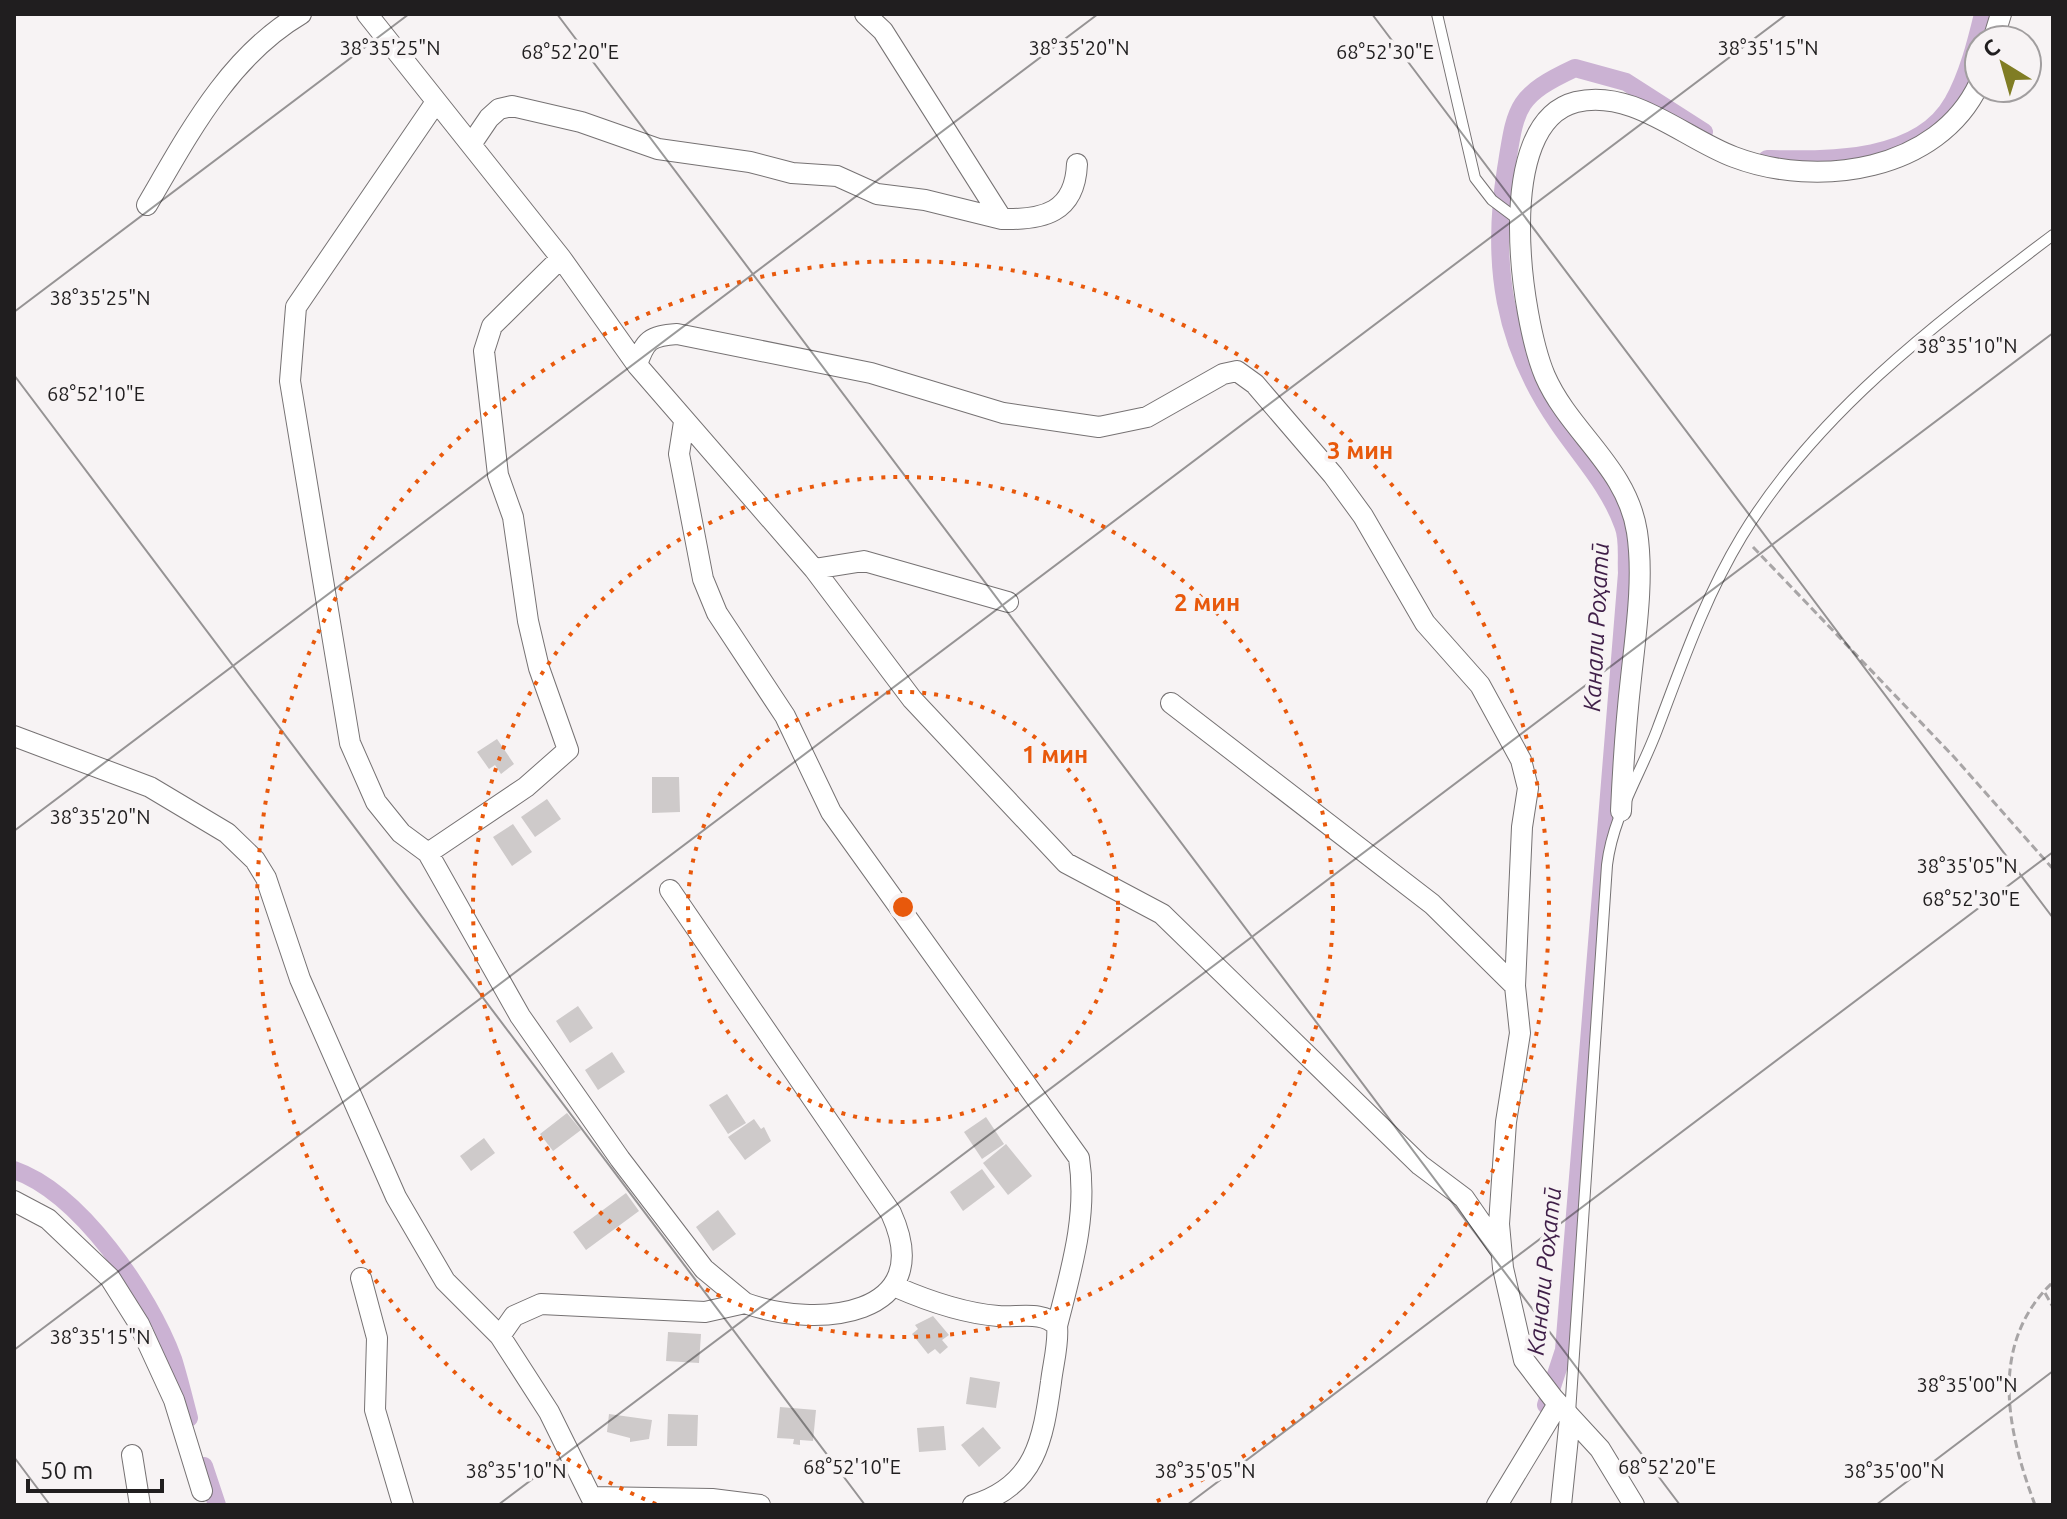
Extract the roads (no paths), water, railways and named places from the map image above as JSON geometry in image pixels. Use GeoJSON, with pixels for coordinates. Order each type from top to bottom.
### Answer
{"type":"FeatureCollection","features":[{"type":"Feature","properties":{"kind":"street"},"geometry":{"type":"LineString","coordinates":[[147,205],[202,110],[243,61],[301,14]]}},
{"type":"Feature","properties":{"kind":"street"},"geometry":{"type":"LineString","coordinates":[[367,14],[561,258],[637,365],[814,569],[912,699],[1066,863],[1162,914],[1420,1165],[1464,1198],[1501,1252]]}},
{"type":"Feature","properties":{"kind":"street"},"geometry":{"type":"LineString","coordinates":[[865,14],[889,23],[1002,219]]}},
{"type":"Feature","properties":{"kind":"street"},"geometry":{"type":"LineString","coordinates":[[1621,811],[1635,636],[1638,533],[1621,483],[1546,378],[1528,317],[1513,216],[1533,146],[1548,122],[1576,102],[1608,100],[1630,106],[1706,144],[1755,164],[1801,170],[1833,169],[1870,165],[1917,150],[1948,129],[1969,104]]}},
{"type":"Feature","properties":{"kind":"street"},"geometry":{"type":"LineString","coordinates":[[436,102],[296,307],[290,381],[350,743],[376,802],[401,833],[428,853],[520,1016],[620,1159],[704,1269],[745,1303],[784,1314],[844,1313],[896,1287],[901,1272],[900,1232],[891,1213],[670,890]]}},
{"type":"Feature","properties":{"kind":"street"},"geometry":{"type":"LineString","coordinates":[[472,143],[489,118],[499,109],[512,106],[581,122],[658,149],[750,162],[792,173],[837,176],[877,194],[925,200],[1002,219],[1037,220],[1062,205],[1076,180],[1077,164]]}},
{"type":"Feature","properties":{"kind":"street"},"geometry":{"type":"LineString","coordinates":[[428,853],[526,787],[568,750],[539,668],[513,517],[498,475],[484,351],[492,326],[561,258]]}},
{"type":"Feature","properties":{"kind":"street"},"geometry":{"type":"LineString","coordinates":[[637,365],[644,343],[655,335],[677,334],[871,373],[1003,413],[1099,427],[1147,417],[1230,371],[1244,376],[1298,434],[1355,506],[1425,623],[1480,685],[1521,760],[1528,788],[1522,827],[1515,986],[1520,1033],[1506,1122],[1499,1224],[1501,1252],[1517,1339],[1524,1360],[1556,1402],[1600,1449],[1634,1505]]}},
{"type":"Feature","properties":{"kind":"street"},"geometry":{"type":"LineString","coordinates":[[684,422],[679,454],[703,579],[717,613],[785,716],[831,812],[1079,1158],[1084,1190],[1078,1236],[1057,1326],[1046,1421],[1039,1446],[1013,1485],[993,1499],[973,1505]]}},
{"type":"Feature","properties":{"kind":"street"},"geometry":{"type":"LineString","coordinates":[[814,569],[864,561],[1008,602]]}},
{"type":"Feature","properties":{"kind":"street"},"geometry":{"type":"LineString","coordinates":[[1171,703],[1432,904],[1515,986]]}},
{"type":"Feature","properties":{"kind":"street"},"geometry":{"type":"LineString","coordinates":[[14,736],[150,787],[227,833],[255,860],[266,878],[300,979],[396,1197],[445,1281],[500,1336],[549,1412],[593,1501],[712,1499],[760,1505]]}},
{"type":"Feature","properties":{"kind":"street"},"geometry":{"type":"LineString","coordinates":[[14,1201],[48,1219],[110,1278],[139,1324],[174,1400],[202,1491]]}},
{"type":"Feature","properties":{"kind":"street"},"geometry":{"type":"LineString","coordinates":[[361,1278],[377,1338],[375,1410],[403,1505]]}},
{"type":"Feature","properties":{"kind":"street"},"geometry":{"type":"LineString","coordinates":[[896,1287],[916,1297],[973,1313],[1045,1317],[1057,1326]]}},
{"type":"Feature","properties":{"kind":"street"},"geometry":{"type":"LineString","coordinates":[[500,1336],[514,1316],[541,1304],[705,1312],[745,1303]]}},
{"type":"Feature","properties":{"kind":"street"},"geometry":{"type":"LineString","coordinates":[[1497,1505],[1556,1402]]}},
{"type":"Feature","properties":{"kind":"street"},"geometry":{"type":"LineString","coordinates":[[1556,1402],[1561,1505]]}},
{"type":"Feature","properties":{"kind":"street"},"geometry":{"type":"LineString","coordinates":[[132,1455],[140,1505]]}},
{"type":"Feature","properties":{"kind":"lane"},"geometry":{"type":"LineString","coordinates":[[1437,14],[1475,178],[1492,200],[1513,216]]}},
{"type":"Feature","properties":{"kind":"lane"},"geometry":{"type":"LineString","coordinates":[[1556,1402],[1607,865],[1621,811],[1653,741],[1712,590],[1742,535],[1777,486],[1881,371],[1931,328],[2053,235]]}},
{"type":"Feature","properties":{"kind":"waterway","name":"Канали Роҳатӣ"},"geometry":{"type":"LineString","coordinates":[[1767,159],[1817,159],[1870,154],[1918,137],[1938,122],[1953,102],[1967,70],[1983,14]]}},
{"type":"Feature","properties":{"kind":"waterway","name":"Канали Роҳатӣ"},"geometry":{"type":"LineString","coordinates":[[1546,1405],[1564,1350],[1627,549],[1625,531],[1610,497],[1539,393],[1513,333],[1501,270],[1500,238],[1506,169],[1516,117],[1522,106],[1540,87],[1575,68],[1626,82],[1704,132]]}},
{"type":"Feature","properties":{"kind":"waterway","name":"Канали Роҳатӣ"},"geometry":{"type":"LineString","coordinates":[[14,1170],[39,1182],[63,1200],[87,1223],[130,1277],[173,1359],[189,1418]]}},
{"type":"Feature","properties":{"kind":"waterway","name":"Канали Роҳатӣ"},"geometry":{"type":"LineString","coordinates":[[204,1466],[217,1505]]}}]}
